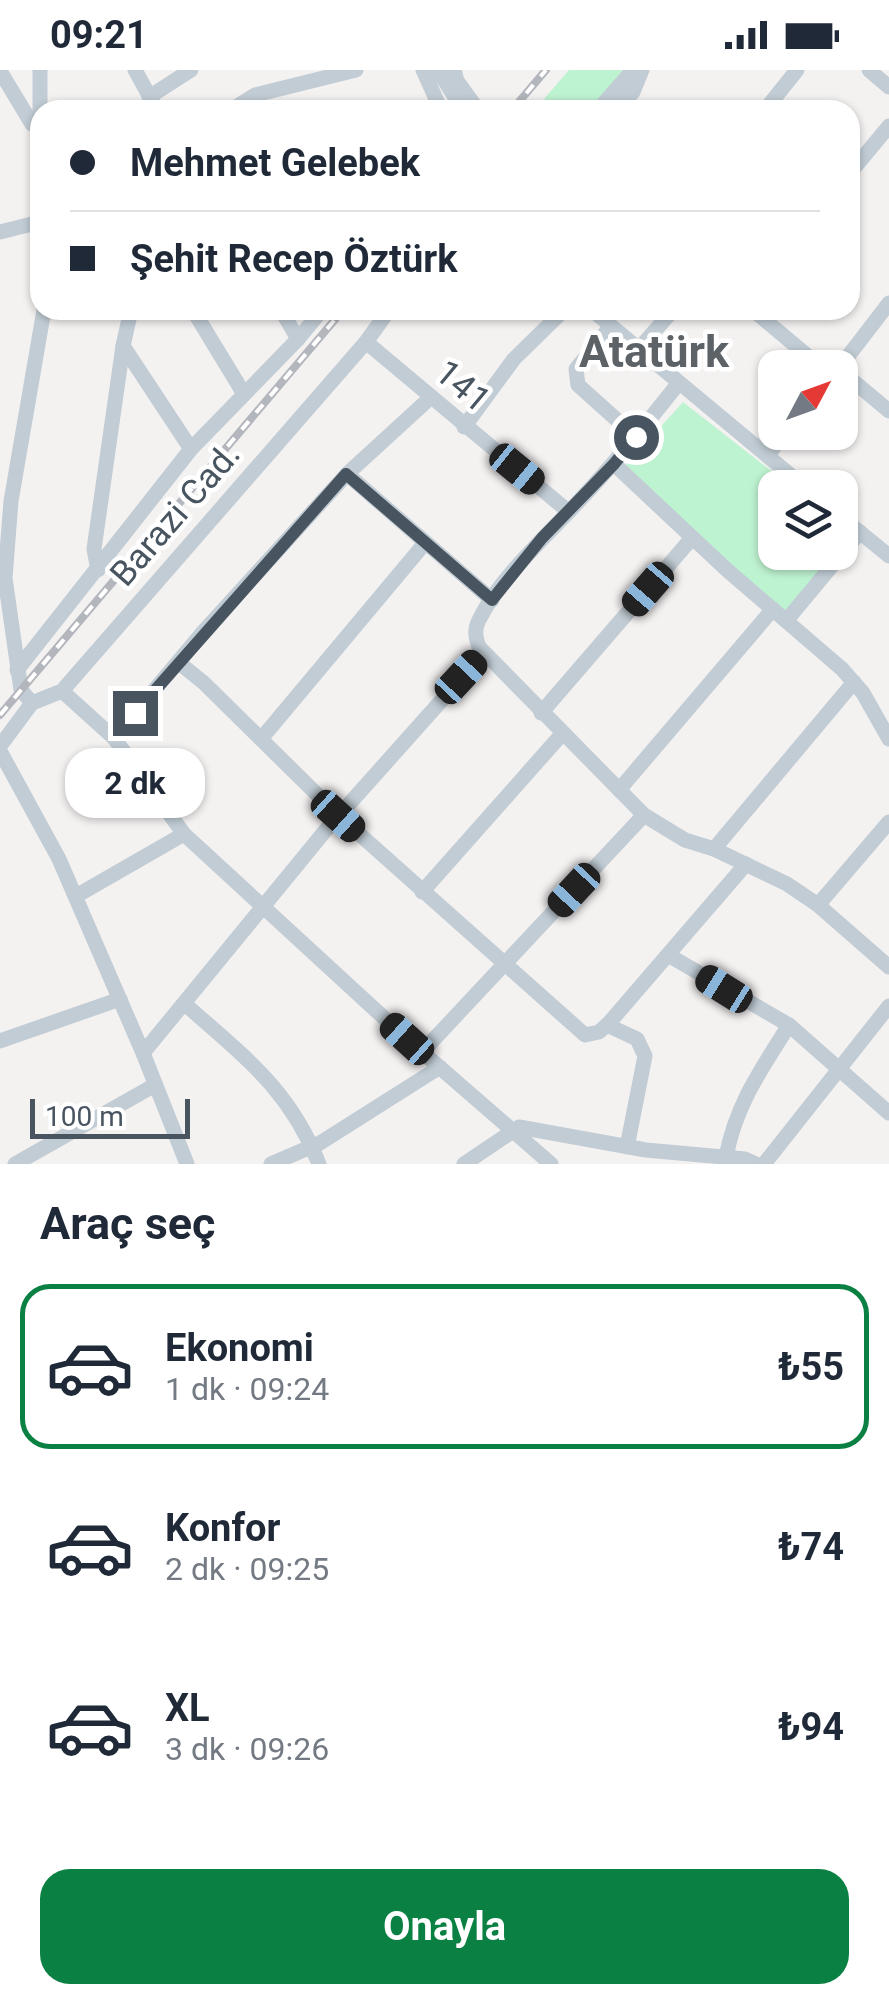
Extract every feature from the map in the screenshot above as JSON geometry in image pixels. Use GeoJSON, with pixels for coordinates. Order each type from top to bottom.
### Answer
{"type":"FeatureCollection","features":[{"type":"Feature","properties":{"kind":"street"},"geometry":{"type":"LineString","coordinates":[[40,70],[40,100]]}},
{"type":"Feature","properties":{"kind":"street"},"geometry":{"type":"LineString","coordinates":[[135,70],[151,100]]}},
{"type":"Feature","properties":{"kind":"street"},"geometry":{"type":"LineString","coordinates":[[157,100],[191,70]]}},
{"type":"Feature","properties":{"kind":"street"},"geometry":{"type":"LineString","coordinates":[[247,100],[356,70]]}},
{"type":"Feature","properties":{"kind":"street"},"geometry":{"type":"LineString","coordinates":[[423,70],[436,100]]}},
{"type":"Feature","properties":{"kind":"street"},"geometry":{"type":"LineString","coordinates":[[438,70],[458,100]]}},
{"type":"Feature","properties":{"kind":"street"},"geometry":{"type":"LineString","coordinates":[[454,70],[471,100]]}},
{"type":"Feature","properties":{"kind":"street"},"geometry":{"type":"LineString","coordinates":[[607,100],[634,70]]}},
{"type":"Feature","properties":{"kind":"street"},"geometry":{"type":"LineString","coordinates":[[625,100],[642,70]]}},
{"type":"Feature","properties":{"kind":"street"},"geometry":{"type":"LineString","coordinates":[[773,100],[797,70]]}},
{"type":"Feature","properties":{"kind":"street"},"geometry":{"type":"LineString","coordinates":[[869,70],[889,87]]}},
{"type":"Feature","properties":{"kind":"street"},"geometry":{"type":"LineString","coordinates":[[0,71],[30,121]]}},
{"type":"Feature","properties":{"kind":"street"},"geometry":{"type":"LineString","coordinates":[[255,95],[258,100]]}},
{"type":"Feature","properties":{"kind":"street"},"geometry":{"type":"LineString","coordinates":[[860,161],[889,126]]}},
{"type":"Feature","properties":{"kind":"street"},"geometry":{"type":"LineString","coordinates":[[0,232],[30,224]]}},
{"type":"Feature","properties":{"kind":"street"},"geometry":{"type":"LineString","coordinates":[[854,350],[889,303]]}},
{"type":"Feature","properties":{"kind":"street"},"geometry":{"type":"LineString","coordinates":[[42,320],[2,580],[21,690],[32,703],[0,749],[76,896],[187,1164]]}},
{"type":"Feature","properties":{"kind":"street"},"geometry":{"type":"LineString","coordinates":[[98,570],[94,549],[130,320]]}},
{"type":"Feature","properties":{"kind":"street"},"geometry":{"type":"LineString","coordinates":[[198,320],[244,394]]}},
{"type":"Feature","properties":{"kind":"street"},"geometry":{"type":"LineString","coordinates":[[287,320],[298,339]]}},
{"type":"Feature","properties":{"kind":"street"},"geometry":{"type":"LineString","coordinates":[[17,670],[191,448],[314,320]]}},
{"type":"Feature","properties":{"kind":"street","name":"Barazi Cad."},"geometry":{"type":"LineString","coordinates":[[32,703],[62,691],[382,320]]}},
{"type":"Feature","properties":{"kind":"street"},"geometry":{"type":"LineString","coordinates":[[464,427],[514,360],[554,320]]}},
{"type":"Feature","properties":{"kind":"street"},"geometry":{"type":"LineString","coordinates":[[604,320],[785,470]]}},
{"type":"Feature","properties":{"kind":"street"},"geometry":{"type":"LineString","coordinates":[[638,350],[664,320]]}},
{"type":"Feature","properties":{"kind":"street"},"geometry":{"type":"LineString","coordinates":[[765,320],[801,350]]}},
{"type":"Feature","properties":{"kind":"street"},"geometry":{"type":"LineString","coordinates":[[611,326],[576,368],[575,376],[578,385],[636,437]]}},
{"type":"Feature","properties":{"kind":"street","name":"141"},"geometry":{"type":"LineString","coordinates":[[366,342],[569,512]]}},
{"type":"Feature","properties":{"kind":"street"},"geometry":{"type":"LineString","coordinates":[[123,346],[191,448]]}},
{"type":"Feature","properties":{"kind":"street"},"geometry":{"type":"LineString","coordinates":[[678,384],[614,464],[542,538],[480,616],[474,634],[483,654],[644,815],[685,840],[714,849],[788,884],[889,967]]}},
{"type":"Feature","properties":{"kind":"street"},"geometry":{"type":"LineString","coordinates":[[858,384],[889,411]]}},
{"type":"Feature","properties":{"kind":"street"},"geometry":{"type":"LineString","coordinates":[[114,738],[346,474],[430,398]]}},
{"type":"Feature","properties":{"kind":"street"},"geometry":{"type":"LineString","coordinates":[[768,455],[772,450]]}},
{"type":"Feature","properties":{"kind":"street"},"geometry":{"type":"LineString","coordinates":[[614,464],[854,682],[889,739]]}},
{"type":"Feature","properties":{"kind":"street"},"geometry":{"type":"LineString","coordinates":[[346,474],[492,600]]}},
{"type":"Feature","properties":{"kind":"street"},"geometry":{"type":"LineString","coordinates":[[786,621],[860,532],[883,552],[889,533]]}},
{"type":"Feature","properties":{"kind":"street"},"geometry":{"type":"LineString","coordinates":[[541,713],[692,538]]}},
{"type":"Feature","properties":{"kind":"street"},"geometry":{"type":"LineString","coordinates":[[261,739],[424,544]]}},
{"type":"Feature","properties":{"kind":"street"},"geometry":{"type":"LineString","coordinates":[[619,790],[773,610]]}},
{"type":"Feature","properties":{"kind":"street"},"geometry":{"type":"LineString","coordinates":[[143,1053],[338,816],[483,654]]}},
{"type":"Feature","properties":{"kind":"street"},"geometry":{"type":"LineString","coordinates":[[178,662],[338,816],[585,1035],[599,1032],[607,1025],[746,864]]}},
{"type":"Feature","properties":{"kind":"street"},"geometry":{"type":"LineString","coordinates":[[714,849],[854,682]]}},
{"type":"Feature","properties":{"kind":"street"},"geometry":{"type":"LineString","coordinates":[[62,691],[114,738],[184,834],[551,1164]]}},
{"type":"Feature","properties":{"kind":"street"},"geometry":{"type":"LineString","coordinates":[[422,892],[562,734]]}},
{"type":"Feature","properties":{"kind":"street"},"geometry":{"type":"LineString","coordinates":[[422,1052],[644,815]]}},
{"type":"Feature","properties":{"kind":"street"},"geometry":{"type":"LineString","coordinates":[[818,906],[889,822]]}},
{"type":"Feature","properties":{"kind":"street"},"geometry":{"type":"LineString","coordinates":[[76,896],[184,834]]}},
{"type":"Feature","properties":{"kind":"street"},"geometry":{"type":"LineString","coordinates":[[668,955],[789,1025],[889,1114]]}},
{"type":"Feature","properties":{"kind":"street"},"geometry":{"type":"LineString","coordinates":[[0,1041],[120,1000]]}},
{"type":"Feature","properties":{"kind":"street"},"geometry":{"type":"LineString","coordinates":[[185,1004],[272,1083],[319,1164]]}},
{"type":"Feature","properties":{"kind":"street"},"geometry":{"type":"LineString","coordinates":[[764,1164],[889,1006]]}},
{"type":"Feature","properties":{"kind":"street"},"geometry":{"type":"LineString","coordinates":[[607,1025],[637,1038],[645,1056],[627,1147]]}},
{"type":"Feature","properties":{"kind":"street"},"geometry":{"type":"LineString","coordinates":[[726,1158],[742,1100],[789,1025]]}},
{"type":"Feature","properties":{"kind":"street"},"geometry":{"type":"LineString","coordinates":[[271,1164],[312,1146],[440,1068]]}},
{"type":"Feature","properties":{"kind":"street"},"geometry":{"type":"LineString","coordinates":[[15,1164],[156,1085]]}},
{"type":"Feature","properties":{"kind":"street"},"geometry":{"type":"LineString","coordinates":[[464,1164],[512,1130],[526,1127],[627,1147],[756,1164]]}},
{"type":"Feature","properties":{"kind":"green space"},"geometry":{"type":"Polygon","coordinates":[[[569,70],[623,70],[598,100],[544,99],[569,70]]]}},
{"type":"Feature","properties":{"kind":"green space"},"geometry":{"type":"Polygon","coordinates":[[[683,402],[770,470],[758,470],[758,570],[825,570],[788,612],[781,610],[626,465],[683,402]]]}},
{"type":"Feature","properties":{"kind":"railway"},"geometry":{"type":"LineString","coordinates":[[520,100],[546,70]]}},
{"type":"Feature","properties":{"kind":"railway"},"geometry":{"type":"LineString","coordinates":[[0,715],[335,320]]}},
{"type":"Feature","properties":{"kind":"district","name":"Atatürk"},"geometry":{"type":"Point","coordinates":[654,351]}},
{"type":"Feature","properties":{"kind":"route"},"geometry":{"type":"LineString","coordinates":[[135,713],[346,474],[492,600],[542,538],[636,437]]}}]}
